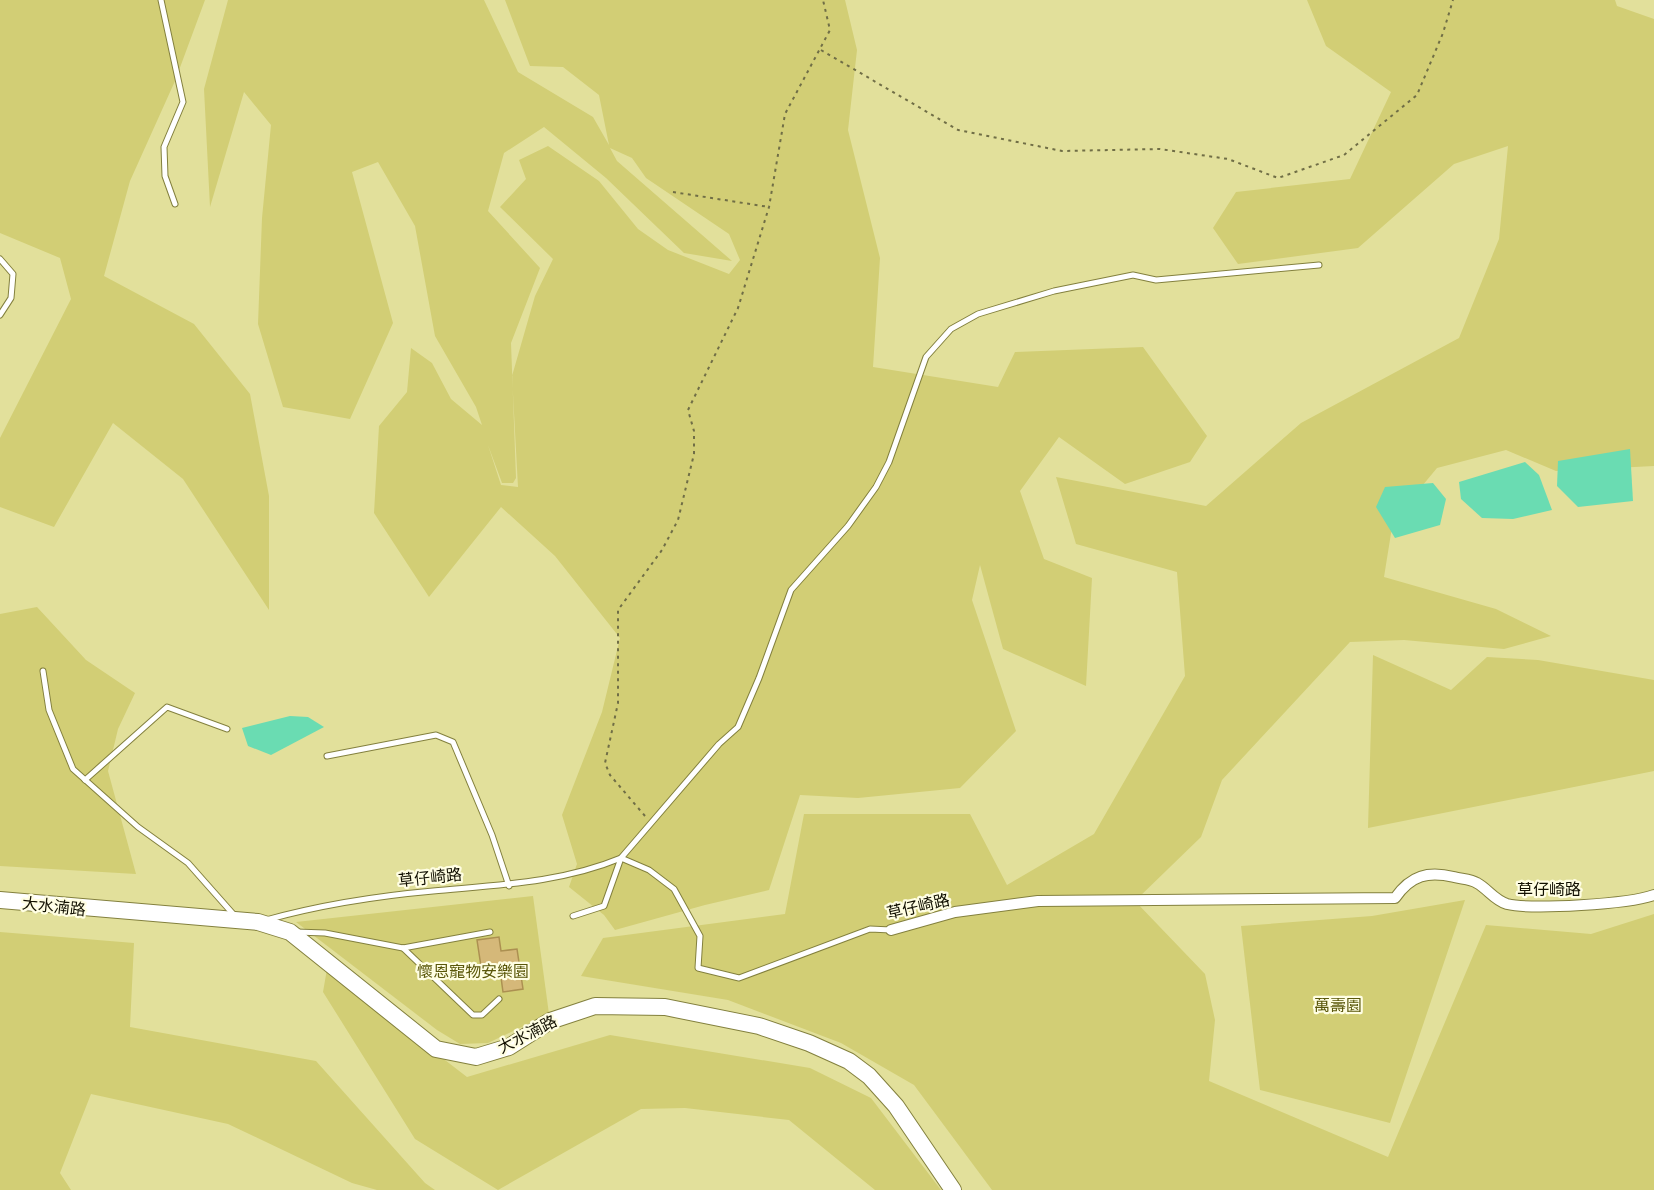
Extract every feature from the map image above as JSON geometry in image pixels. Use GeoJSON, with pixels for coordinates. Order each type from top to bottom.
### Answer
{"type":"FeatureCollection","features":[{"type":"Feature","properties":{"kind":"street","name":"草仔崎路"},"geometry":{"type":"LineString","coordinates":[[891,930],[955,912],[1038,900],[1387,898],[1395,897],[1405,884],[1421,874],[1445,875],[1476,882],[1494,898],[1508,904],[1565,906],[1621,902],[1654,895]]}},
{"type":"Feature","properties":{"kind":"street","name":"大水湳路"},"geometry":{"type":"LineString","coordinates":[[0,900],[249,923],[290,932],[436,1049],[476,1056],[509,1047],[550,1021],[595,1006],[665,1007],[759,1026],[809,1043],[849,1061],[869,1076],[902,1115],[953,1190]]}},
{"type":"Feature","properties":{"kind":"lane"},"geometry":{"type":"LineString","coordinates":[[161,0],[183,102],[164,147],[165,176],[175,204]]}},
{"type":"Feature","properties":{"kind":"lane"},"geometry":{"type":"LineString","coordinates":[[0,259],[13,274],[11,298],[0,315]]}},
{"type":"Feature","properties":{"kind":"lane"},"geometry":{"type":"LineString","coordinates":[[573,916],[604,906],[621,858],[719,744],[738,727],[759,678],[791,590],[848,526],[876,487],[889,462],[926,357],[951,329],[978,314],[1054,291],[1132,275],[1156,280],[1319,265]]}},
{"type":"Feature","properties":{"kind":"lane"},"geometry":{"type":"LineString","coordinates":[[43,671],[49,710],[73,769],[138,827],[188,863],[249,923]]}},
{"type":"Feature","properties":{"kind":"lane"},"geometry":{"type":"LineString","coordinates":[[86,780],[167,707],[227,729]]}},
{"type":"Feature","properties":{"kind":"lane"},"geometry":{"type":"LineString","coordinates":[[327,756],[436,735],[453,742],[492,835],[510,886]]}},
{"type":"Feature","properties":{"kind":"lane","name":"草仔崎路"},"geometry":{"type":"LineString","coordinates":[[249,923],[332,904],[431,891],[510,886],[599,867],[621,858],[649,870],[674,889],[700,936],[698,968],[740,978],[870,929],[891,930]]}},
{"type":"Feature","properties":{"kind":"lane"},"geometry":{"type":"LineString","coordinates":[[290,932],[325,933],[403,948],[490,932]]}},
{"type":"Feature","properties":{"kind":"lane"},"geometry":{"type":"LineString","coordinates":[[403,948],[473,1015],[482,1015],[499,999]]}},
{"type":"Feature","properties":{"kind":"path"},"geometry":{"type":"LineString","coordinates":[[651,823],[610,775],[605,763],[618,703],[618,610],[662,550],[678,520],[694,454],[694,431],[688,410],[738,308],[770,207],[785,114],[830,30],[824,0]]}},
{"type":"Feature","properties":{"kind":"path"},"geometry":{"type":"LineString","coordinates":[[820,50],[958,130],[1062,151],[1160,149],[1228,159],[1278,178],[1344,155],[1417,95],[1443,33],[1453,0]]}},
{"type":"Feature","properties":{"kind":"path"},"geometry":{"type":"LineString","coordinates":[[673,192],[770,207]]}},
{"type":"Feature","properties":{"kind":"green space"},"geometry":{"type":"Polygon","coordinates":[[[0,0],[205,0],[175,81],[130,181],[104,276],[194,324],[250,394],[269,496],[269,610],[183,479],[113,423],[54,527],[0,507],[0,438],[71,299],[60,258],[0,233],[0,0]]]}},
{"type":"Feature","properties":{"kind":"green space"},"geometry":{"type":"Polygon","coordinates":[[[228,0],[484,0],[518,72],[593,117],[609,145],[599,95],[563,67],[530,66],[505,0],[845,0],[857,50],[848,130],[880,258],[873,367],[998,387],[1015,352],[1143,347],[1207,436],[1190,462],[1125,484],[1059,437],[1020,491],[1044,559],[1092,578],[1086,686],[1003,649],[980,565],[972,600],[1016,731],[960,788],[858,798],[800,795],[769,890],[615,930],[604,915],[569,887],[577,864],[562,815],[602,712],[620,638],[555,556],[501,507],[429,597],[374,513],[379,426],[407,392],[411,348],[432,363],[451,399],[482,425],[476,407],[435,336],[415,226],[378,162],[352,172],[393,323],[350,419],[283,407],[258,324],[262,218],[271,125],[244,92],[210,207],[204,89],[228,0]],[[544,127],[504,153],[488,211],[540,268],[511,343],[512,375],[535,296],[553,259],[500,207],[526,179],[519,160],[548,146],[599,181],[638,229],[668,250],[729,274],[740,260],[729,234],[646,178],[632,158],[610,148],[617,161],[732,261],[684,253],[606,178],[544,127]],[[513,389],[516,478],[513,483],[502,483],[488,445],[501,485],[518,487],[513,389]]]}},
{"type":"Feature","properties":{"kind":"green space"},"geometry":{"type":"Polygon","coordinates":[[[1307,0],[1615,0],[1617,6],[1654,19],[1654,466],[1556,471],[1506,450],[1437,468],[1393,521],[1384,577],[1496,609],[1551,636],[1504,649],[1404,640],[1350,642],[1222,780],[1201,837],[1135,901],[1205,974],[1215,1020],[1209,1081],[1388,1157],[1486,925],[1591,934],[1654,914],[1654,1190],[992,1190],[914,1085],[841,1043],[728,1000],[581,976],[603,938],[785,914],[804,814],[970,814],[1007,885],[1094,834],[1185,676],[1177,572],[1076,544],[1056,477],[1206,506],[1301,423],[1459,338],[1499,239],[1508,146],[1454,164],[1358,248],[1238,264],[1213,228],[1236,192],[1350,179],[1391,92],[1326,46],[1307,0]]]}},
{"type":"Feature","properties":{"kind":"green space"},"geometry":{"type":"Polygon","coordinates":[[[37,607],[86,660],[135,693],[118,729],[108,771],[136,874],[0,866],[0,614],[37,607]]]}},
{"type":"Feature","properties":{"kind":"green space"},"geometry":{"type":"Polygon","coordinates":[[[1373,655],[1451,690],[1487,657],[1538,660],[1654,680],[1654,771],[1368,828],[1373,655]]]}},
{"type":"Feature","properties":{"kind":"green space","name":"懷恩寵物安樂園"},"geometry":{"type":"Polygon","coordinates":[[[533,896],[549,1014],[488,1043],[460,1044],[437,1030],[296,922],[533,896]]]}},
{"type":"Feature","properties":{"kind":"green space","name":"萬壽園"},"geometry":{"type":"Polygon","coordinates":[[[1465,900],[1390,1123],[1260,1090],[1241,926],[1372,916],[1465,900]]]}},
{"type":"Feature","properties":{"kind":"green space"},"geometry":{"type":"Polygon","coordinates":[[[0,932],[134,943],[130,1027],[316,1061],[425,1183],[435,1190],[377,1190],[352,1183],[228,1124],[91,1094],[60,1173],[71,1190],[0,1190],[0,932]]]}},
{"type":"Feature","properties":{"kind":"green space"},"geometry":{"type":"Polygon","coordinates":[[[327,969],[467,1077],[610,1035],[810,1068],[871,1098],[941,1190],[875,1190],[789,1120],[685,1108],[641,1109],[498,1190],[415,1139],[323,992],[327,969]]]}},
{"type":"Feature","properties":{"kind":"shaded area"},"geometry":{"type":"Polygon","coordinates":[[[1630,449],[1633,501],[1578,507],[1557,486],[1558,461],[1630,449]]]}},
{"type":"Feature","properties":{"kind":"shaded area"},"geometry":{"type":"Polygon","coordinates":[[[1525,462],[1539,475],[1552,510],[1513,519],[1482,518],[1461,499],[1459,482],[1525,462]]]}},
{"type":"Feature","properties":{"kind":"shaded area"},"geometry":{"type":"Polygon","coordinates":[[[1433,483],[1446,499],[1440,525],[1395,538],[1376,507],[1385,487],[1433,483]]]}},
{"type":"Feature","properties":{"kind":"shaded area"},"geometry":{"type":"Polygon","coordinates":[[[290,716],[308,717],[324,727],[271,755],[248,746],[242,728],[290,716]]]}},
{"type":"Feature","properties":{"kind":"building"},"geometry":{"type":"Polygon","coordinates":[[[499,937],[501,951],[517,949],[523,989],[503,992],[500,970],[482,973],[477,940],[499,937]]]}}]}
